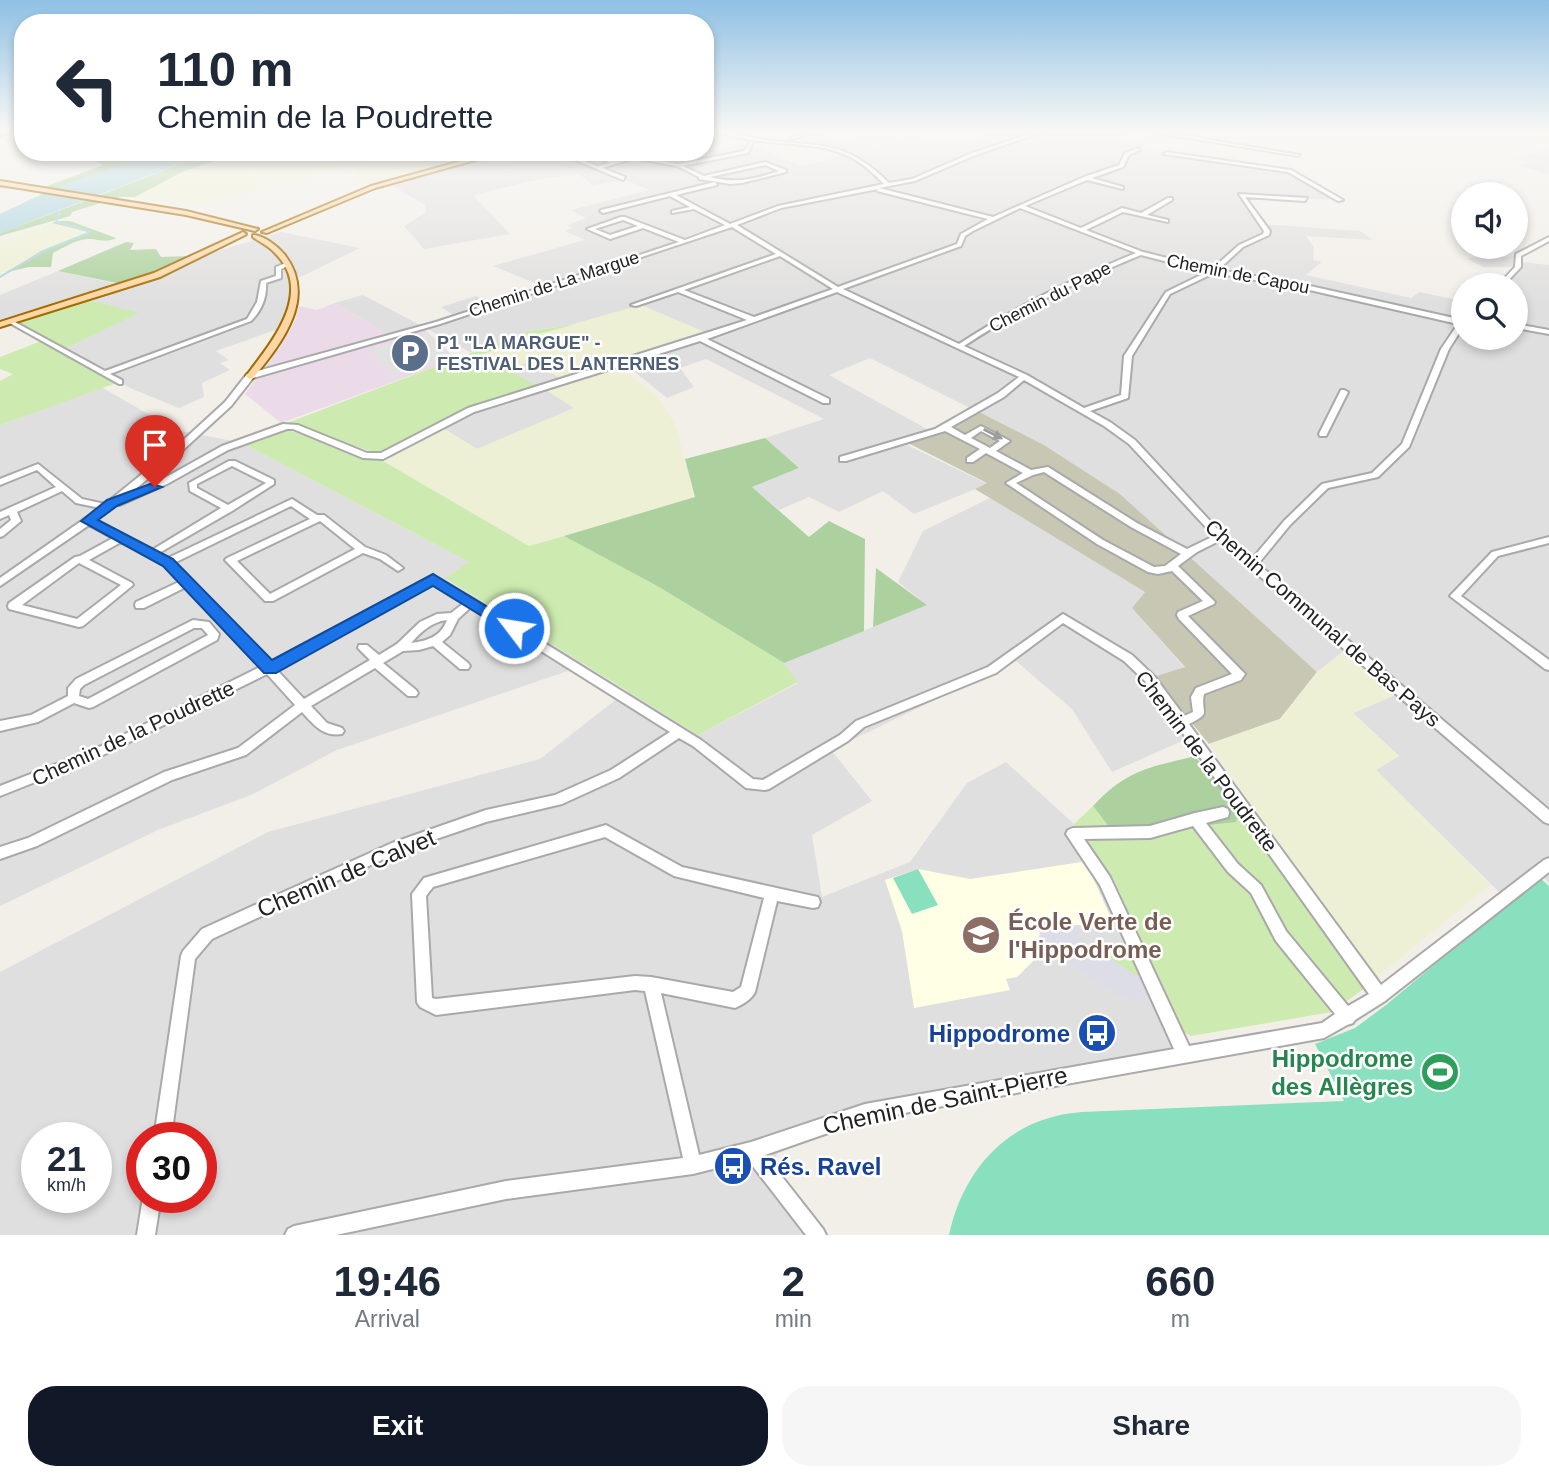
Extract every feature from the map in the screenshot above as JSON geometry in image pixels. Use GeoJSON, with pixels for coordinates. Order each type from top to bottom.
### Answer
{"type":"FeatureCollection","features":[{"type":"Feature","properties":{"kind":"main road"},"geometry":{"type":"LineString","coordinates":[[42,190],[192,214],[259,234],[288,264],[295,287],[292,311],[280,339],[250,376]]}},
{"type":"Feature","properties":{"kind":"main road"},"geometry":{"type":"LineString","coordinates":[[229,242],[259,234],[367,190]]}},
{"type":"Feature","properties":{"kind":"main road"},"geometry":{"type":"LineString","coordinates":[[237,227],[243,234]]}},
{"type":"Feature","properties":{"kind":"main road"},"geometry":{"type":"LineString","coordinates":[[0,325],[158,275],[243,234],[259,234]]}},
{"type":"Feature","properties":{"kind":"street"},"geometry":{"type":"LineString","coordinates":[[603,211],[692,190]]}},
{"type":"Feature","properties":{"kind":"street","name":"Chemin de La Margue"},"geometry":{"type":"LineString","coordinates":[[250,376],[438,323],[685,242],[780,207],[865,190]]}},
{"type":"Feature","properties":{"kind":"street"},"geometry":{"type":"LineString","coordinates":[[879,190],[996,219]]}},
{"type":"Feature","properties":{"kind":"street"},"geometry":{"type":"LineString","coordinates":[[0,482],[38,467],[86,505],[110,505],[155,487],[225,448],[286,426],[295,427],[366,456],[383,456],[471,410],[754,320],[839,290],[905,262],[959,245],[965,233],[1019,206],[1064,190]]}},
{"type":"Feature","properties":{"kind":"street"},"geometry":{"type":"LineString","coordinates":[[1322,190],[1340,200]]}},
{"type":"Feature","properties":{"kind":"street","name":"Chemin Communal de Bas Pays"},"geometry":{"type":"LineString","coordinates":[[672,195],[732,225],[839,290],[960,345],[1086,410],[1132,442],[1220,537],[1549,818]]}},
{"type":"Feature","properties":{"kind":"street"},"geometry":{"type":"LineString","coordinates":[[1086,410],[1125,397],[1128,356],[1168,293],[1213,271],[1241,246],[1266,235],[1241,195],[1305,199]]}},
{"type":"Feature","properties":{"kind":"street"},"geometry":{"type":"LineString","coordinates":[[1142,215],[1170,199]]}},
{"type":"Feature","properties":{"kind":"street","name":"Chemin de Capou"},"geometry":{"type":"LineString","coordinates":[[1019,206],[1141,253],[1213,271],[1292,284],[1451,320]]}},
{"type":"Feature","properties":{"kind":"street"},"geometry":{"type":"LineString","coordinates":[[674,212],[695,207]]}},
{"type":"Feature","properties":{"kind":"street"},"geometry":{"type":"LineString","coordinates":[[1083,229],[1120,210],[1166,221]]}},
{"type":"Feature","properties":{"kind":"street"},"geometry":{"type":"LineString","coordinates":[[642,226],[610,237],[590,229],[623,218],[685,242]]}},
{"type":"Feature","properties":{"kind":"street"},"geometry":{"type":"LineString","coordinates":[[1512,273],[1518,267],[1518,256],[1549,239]]}},
{"type":"Feature","properties":{"kind":"street","name":"Chemin du Pape"},"geometry":{"type":"LineString","coordinates":[[960,345],[1010,313],[1141,253]]}},
{"type":"Feature","properties":{"kind":"street"},"geometry":{"type":"LineString","coordinates":[[635,305],[781,254]]}},
{"type":"Feature","properties":{"kind":"street"},"geometry":{"type":"LineString","coordinates":[[106,373],[250,320],[256,315],[265,287],[263,282],[279,277],[278,268],[288,264]]}},
{"type":"Feature","properties":{"kind":"street"},"geometry":{"type":"LineString","coordinates":[[681,290],[754,320]]}},
{"type":"Feature","properties":{"kind":"street"},"geometry":{"type":"LineString","coordinates":[[11,322],[119,382]]}},
{"type":"Feature","properties":{"kind":"street"},"geometry":{"type":"LineString","coordinates":[[1528,328],[1549,332]]}},
{"type":"Feature","properties":{"kind":"street"},"geometry":{"type":"LineString","coordinates":[[700,338],[826,401]]}},
{"type":"Feature","properties":{"kind":"street"},"geometry":{"type":"LineString","coordinates":[[1252,565],[1287,523],[1325,486],[1375,475],[1406,445],[1451,340]]}},
{"type":"Feature","properties":{"kind":"street"},"geometry":{"type":"LineString","coordinates":[[0,583],[110,505],[211,421],[235,397],[250,376]]}},
{"type":"Feature","properties":{"kind":"street"},"geometry":{"type":"LineString","coordinates":[[843,459],[944,427],[1000,395],[1024,377]]}},
{"type":"Feature","properties":{"kind":"street"},"geometry":{"type":"LineString","coordinates":[[1323,434],[1344,392]]}},
{"type":"Feature","properties":{"kind":"street"},"geometry":{"type":"LineString","coordinates":[[944,427],[1030,473]]}},
{"type":"Feature","properties":{"kind":"street"},"geometry":{"type":"LineString","coordinates":[[965,438],[981,428],[1006,441],[970,460]]}},
{"type":"Feature","properties":{"kind":"street"},"geometry":{"type":"LineString","coordinates":[[152,554],[229,509],[271,482],[232,463],[193,483],[193,488],[229,509]]}},
{"type":"Feature","properties":{"kind":"street"},"geometry":{"type":"LineString","coordinates":[[1187,553],[1134,526],[1045,469],[1013,480],[1012,486],[1100,542],[1152,570],[1161,572],[1174,567],[1187,553],[1220,537]]}},
{"type":"Feature","properties":{"kind":"street"},"geometry":{"type":"LineString","coordinates":[[0,516],[63,488]]}},
{"type":"Feature","properties":{"kind":"street"},"geometry":{"type":"LineString","coordinates":[[168,562],[292,502],[315,518]]}},
{"type":"Feature","properties":{"kind":"street"},"geometry":{"type":"LineString","coordinates":[[0,534],[16,522],[12,512]]}},
{"type":"Feature","properties":{"kind":"street"},"geometry":{"type":"LineString","coordinates":[[362,549],[269,599],[230,560],[321,517],[362,549],[383,557],[398,568]]}},
{"type":"Feature","properties":{"kind":"street"},"geometry":{"type":"LineString","coordinates":[[88,521],[168,562],[323,727],[338,731]]}},
{"type":"Feature","properties":{"kind":"street"},"geometry":{"type":"LineString","coordinates":[[81,560],[128,584],[79,623],[13,607],[78,559],[81,560],[122,537]]}},
{"type":"Feature","properties":{"kind":"street"},"geometry":{"type":"LineString","coordinates":[[1549,540],[1495,554],[1455,596],[1549,666]]}},
{"type":"Feature","properties":{"kind":"street"},"geometry":{"type":"LineString","coordinates":[[1174,567],[1210,601],[1186,612],[1182,615],[1184,620],[1239,674],[1200,691],[1196,697],[1199,714],[1182,722]]}},
{"type":"Feature","properties":{"kind":"street","name":"Chemin de la Poudrette"},"geometry":{"type":"LineString","coordinates":[[0,791],[99,752],[270,669],[433,579],[678,732],[750,784],[765,785],[844,738],[860,724],[992,670],[1063,618],[1128,658],[1151,680],[1380,996]]}},
{"type":"Feature","properties":{"kind":"street"},"geometry":{"type":"LineString","coordinates":[[140,605],[188,582]]}},
{"type":"Feature","properties":{"kind":"street"},"geometry":{"type":"LineString","coordinates":[[0,853],[46,836],[158,781],[242,752],[302,706],[401,647],[427,622],[453,617],[471,602]]}},
{"type":"Feature","properties":{"kind":"street"},"geometry":{"type":"LineString","coordinates":[[417,613],[427,622]]}},
{"type":"Feature","properties":{"kind":"street"},"geometry":{"type":"LineString","coordinates":[[401,647],[418,647],[443,638],[451,627],[453,617]]}},
{"type":"Feature","properties":{"kind":"street"},"geometry":{"type":"LineString","coordinates":[[207,628],[222,620]]}},
{"type":"Feature","properties":{"kind":"street"},"geometry":{"type":"LineString","coordinates":[[0,726],[34,719],[73,698],[89,704],[210,640],[214,634],[203,624],[193,624],[90,677],[74,688],[73,698]]}},
{"type":"Feature","properties":{"kind":"street"},"geometry":{"type":"LineString","coordinates":[[434,642],[464,666]]}},
{"type":"Feature","properties":{"kind":"street"},"geometry":{"type":"LineString","coordinates":[[363,648],[412,693]]}},
{"type":"Feature","properties":{"kind":"street","name":"Chemin de Calvet"},"geometry":{"type":"LineString","coordinates":[[164,1122],[188,956],[207,934],[397,847],[486,816],[558,800],[615,774],[678,732]]}},
{"type":"Feature","properties":{"kind":"street"},"geometry":{"type":"LineString","coordinates":[[1184,1053],[1105,881],[1073,834],[1150,832],[1223,813]]}},
{"type":"Feature","properties":{"kind":"street"},"geometry":{"type":"LineString","coordinates":[[1195,819],[1233,868],[1256,889],[1281,936],[1348,1018]]}},
{"type":"Feature","properties":{"kind":"street"},"geometry":{"type":"LineString","coordinates":[[772,894],[747,992],[735,1000],[635,982],[436,1007],[425,1002],[419,894],[429,882],[606,831],[679,872],[813,902]]}},
{"type":"Feature","properties":{"kind":"street","name":"Chemin de Saint-Pierre"},"geometry":{"type":"LineString","coordinates":[[293,1235],[333,1231],[506,1190],[693,1165],[751,1151],[864,1112],[1324,1030],[1348,1018],[1380,996],[1549,864]]}},
{"type":"Feature","properties":{"kind":"street"},"geometry":{"type":"LineString","coordinates":[[651,984],[693,1165]]}},
{"type":"Feature","properties":{"kind":"street"},"geometry":{"type":"LineString","coordinates":[[751,1151],[817,1235]]}},
{"type":"Feature","properties":{"kind":"street"},"geometry":{"type":"LineString","coordinates":[[146,1235],[149,1213]]}},
{"type":"Feature","properties":{"kind":"shaded area"},"geometry":{"type":"Polygon","coordinates":[[[149,190],[260,190],[195,206],[135,197],[149,190]]]}},
{"type":"Feature","properties":{"kind":"shaded area"},"geometry":{"type":"Polygon","coordinates":[[[399,190],[495,190],[473,195],[510,234],[424,249],[404,226],[426,212],[425,205],[399,190]]]}},
{"type":"Feature","properties":{"kind":"shaded area"},"geometry":{"type":"Polygon","coordinates":[[[648,190],[1323,190],[1341,200],[1242,197],[1263,224],[1360,231],[1373,240],[1306,236],[1314,247],[1313,260],[1322,262],[1306,275],[1411,298],[1419,292],[1451,299],[1451,350],[1528,350],[1528,273],[1509,273],[1515,267],[1483,267],[1469,259],[1520,259],[1521,262],[1549,265],[1549,883],[1539,874],[1505,898],[1375,769],[1399,756],[1353,713],[1397,694],[1346,650],[1317,672],[1120,494],[1044,445],[870,358],[829,375],[936,434],[907,445],[988,484],[914,514],[883,491],[839,512],[809,497],[779,510],[752,487],[799,468],[765,438],[824,419],[706,359],[680,368],[694,387],[667,398],[621,361],[706,333],[641,305],[573,325],[529,331],[472,353],[420,325],[453,315],[441,307],[476,296],[492,303],[542,286],[493,266],[585,240],[565,231],[573,228],[567,225],[586,218],[571,210],[648,190]]]}},
{"type":"Feature","properties":{"kind":"shaded area"},"geometry":{"type":"Polygon","coordinates":[[[52,223],[91,232],[41,251],[0,277],[0,241],[52,223]]]}},
{"type":"Feature","properties":{"kind":"shaded area"},"geometry":{"type":"Polygon","coordinates":[[[281,232],[360,248],[294,280],[287,326],[216,351],[229,360],[220,363],[230,370],[202,383],[204,397],[179,408],[130,388],[63,349],[137,313],[86,299],[0,325],[0,295],[58,271],[131,287],[224,249],[281,232]]]}},
{"type":"Feature","properties":{"kind":"shaded area"},"geometry":{"type":"Polygon","coordinates":[[[363,295],[420,325],[386,334],[335,303],[363,295]]]}},
{"type":"Feature","properties":{"kind":"shaded area"},"geometry":{"type":"Polygon","coordinates":[[[335,303],[386,334],[420,325],[456,359],[281,423],[245,394],[279,348],[294,323],[299,306],[317,310],[335,303]]]}},
{"type":"Feature","properties":{"kind":"shaded area"},"geometry":{"type":"Polygon","coordinates":[[[641,305],[707,333],[564,380],[529,361],[508,371],[481,355],[520,339],[641,305]]]}},
{"type":"Feature","properties":{"kind":"shaded area","name":"P1 \"LA MARGUE\" - FESTIVAL DES LANTERNES"},"geometry":{"type":"Polygon","coordinates":[[[426,333],[452,357],[393,376],[369,350],[426,333]]]}},
{"type":"Feature","properties":{"kind":"shaded area"},"geometry":{"type":"Polygon","coordinates":[[[529,361],[568,382],[547,389],[575,408],[477,449],[436,424],[467,409],[536,387],[508,371],[529,361]]]}},
{"type":"Feature","properties":{"kind":"shaded area"},"geometry":{"type":"Polygon","coordinates":[[[620,367],[657,396],[675,424],[695,497],[529,546],[383,461],[443,428],[477,449],[574,408],[546,390],[620,367]]]}},
{"type":"Feature","properties":{"kind":"shaded area"},"geometry":{"type":"Polygon","coordinates":[[[101,387],[176,430],[242,443],[469,562],[446,579],[585,665],[337,750],[251,795],[158,830],[0,906],[0,425],[101,387]]]}},
{"type":"Feature","properties":{"kind":"shaded area"},"geometry":{"type":"Polygon","coordinates":[[[977,411],[1044,445],[1120,494],[1317,672],[1280,719],[1209,744],[1154,677],[1185,667],[1132,608],[1145,592],[975,489],[987,483],[908,443],[936,434],[977,411]]]}},
{"type":"Feature","properties":{"kind":"shaded area"},"geometry":{"type":"Polygon","coordinates":[[[990,498],[1145,592],[1132,608],[1185,668],[1155,677],[1198,734],[1112,772],[1072,709],[1016,661],[831,750],[872,801],[812,835],[822,897],[910,862],[967,783],[1006,762],[1074,824],[1114,880],[1194,1062],[875,1120],[779,1150],[770,1170],[820,1235],[0,1235],[0,972],[268,832],[540,759],[627,691],[698,735],[798,683],[784,663],[927,605],[898,582],[923,531],[990,498]]]}},
{"type":"Feature","properties":{"kind":"shaded area"},"geometry":{"type":"Polygon","coordinates":[[[1346,649],[1398,694],[1353,713],[1399,756],[1376,770],[1490,885],[1375,979],[1209,744],[1280,719],[1317,672],[1346,649]]]}},
{"type":"Feature","properties":{"kind":"shaded area","name":"École Verte de l'Hippodrome"},"geometry":{"type":"Polygon","coordinates":[[[1082,862],[1093,878],[1112,920],[1044,939],[1036,958],[1017,977],[1006,979],[1010,990],[914,1008],[902,931],[885,880],[918,869],[970,879],[1082,862]]]}},
{"type":"Feature","properties":{"kind":"shaded area"},"geometry":{"type":"Polygon","coordinates":[[[1044,917],[1070,925],[1086,925],[1074,935],[1135,975],[1147,974],[1157,996],[1128,1001],[1036,945],[1040,933],[1033,921],[1044,917]]]}},
{"type":"Feature","properties":{"kind":"green space"},"geometry":{"type":"Polygon","coordinates":[[[114,190],[149,190],[135,197],[120,197],[72,212],[70,216],[0,236],[0,233],[114,190]]]}},
{"type":"Feature","properties":{"kind":"green space"},"geometry":{"type":"Polygon","coordinates":[[[70,221],[116,238],[108,241],[78,241],[53,253],[51,267],[29,267],[7,272],[41,251],[89,232],[52,223],[70,221]]]}},
{"type":"Feature","properties":{"kind":"green space"},"geometry":{"type":"Polygon","coordinates":[[[126,242],[134,243],[130,250],[156,249],[161,257],[192,256],[122,284],[58,271],[126,242]]]}},
{"type":"Feature","properties":{"kind":"green space"},"geometry":{"type":"Polygon","coordinates":[[[86,299],[139,313],[64,349],[119,382],[0,425],[0,381],[13,374],[0,369],[0,357],[44,340],[11,322],[86,299]]]}},
{"type":"Feature","properties":{"kind":"green space"},"geometry":{"type":"Polygon","coordinates":[[[573,325],[520,339],[482,355],[537,386],[467,409],[382,455],[287,423],[529,331],[573,325]]]}},
{"type":"Feature","properties":{"kind":"green space"},"geometry":{"type":"Polygon","coordinates":[[[285,429],[383,461],[529,546],[564,536],[659,587],[784,663],[798,682],[698,735],[445,578],[469,562],[246,445],[285,429]]]}},
{"type":"Feature","properties":{"kind":"green space"},"geometry":{"type":"Polygon","coordinates":[[[765,438],[799,468],[752,487],[809,537],[829,521],[865,539],[864,631],[784,663],[659,587],[564,536],[695,497],[685,459],[765,438]]]}},
{"type":"Feature","properties":{"kind":"green space"},"geometry":{"type":"Polygon","coordinates":[[[876,568],[927,605],[873,627],[876,568]]]}},
{"type":"Feature","properties":{"kind":"green space"},"geometry":{"type":"Polygon","coordinates":[[[1195,756],[1239,810],[1236,822],[1119,840],[1093,806],[1128,777],[1151,767],[1195,756]]]}},
{"type":"Feature","properties":{"kind":"green space"},"geometry":{"type":"Polygon","coordinates":[[[1093,806],[1119,840],[1239,810],[1365,988],[1332,1012],[1191,1036],[1180,1030],[1114,880],[1074,824],[1093,806]]]}},
{"type":"Feature","properties":{"kind":"green space"},"geometry":{"type":"Polygon","coordinates":[[[918,869],[938,905],[912,914],[893,878],[918,869]]]}},
{"type":"Feature","properties":{"kind":"green space","name":"Hippodrome des Allègres"},"geometry":{"type":"Polygon","coordinates":[[[1539,877],[1549,886],[1549,1235],[949,1235],[966,1188],[994,1150],[1012,1135],[1056,1116],[1082,1112],[1344,1101],[1315,1044],[1355,1028],[1386,1005],[1539,877]]]}},
{"type":"Feature","properties":{"kind":"green space"},"geometry":{"type":"Polygon","coordinates":[[[1117,943],[1127,949],[1139,974],[1135,975],[1090,945],[1117,943]]]}},
{"type":"Feature","properties":{"kind":"water"},"geometry":{"type":"Polygon","coordinates":[[[52,190],[112,190],[0,233],[0,214],[52,190]]]}},
{"type":"Feature","properties":{"kind":"waterway"},"geometry":{"type":"LineString","coordinates":[[0,277],[46,250],[91,232],[56,221],[60,213],[57,211]]}},
{"type":"Feature","properties":{"kind":"place","name":"P1 \"LA MARGUE\" - FESTIVAL DES LANTERNES"},"geometry":{"type":"Point","coordinates":[410,353]}},
{"type":"Feature","properties":{"kind":"place","name":"École Verte de l'Hippodrome"},"geometry":{"type":"Point","coordinates":[981,935]}},
{"type":"Feature","properties":{"kind":"place","name":"Hippodrome"},"geometry":{"type":"Point","coordinates":[1097,1033]}},
{"type":"Feature","properties":{"kind":"place","name":"Hippodrome des Allègres"},"geometry":{"type":"Point","coordinates":[1440,1072]}},
{"type":"Feature","properties":{"kind":"place","name":"Rés. Ravel"},"geometry":{"type":"Point","coordinates":[733,1166]}},
{"type":"Feature","properties":{"kind":"route"},"geometry":{"type":"LineString","coordinates":[[155,487],[112,503],[88,521],[168,562],[270,669],[433,579],[514,628]]}}]}
